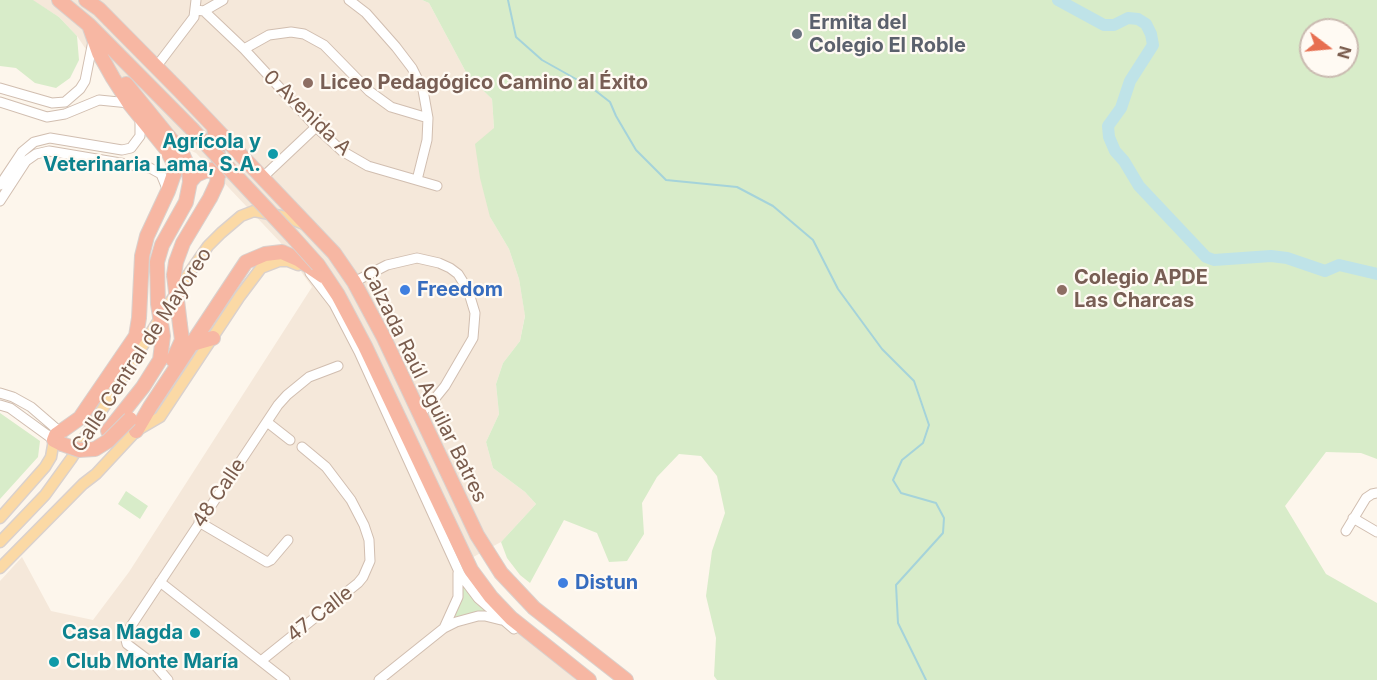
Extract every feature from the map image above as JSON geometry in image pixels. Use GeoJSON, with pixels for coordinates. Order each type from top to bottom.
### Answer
{"type":"FeatureCollection","features":[{"type":"Feature","properties":{"kind":"highway","name":"Calzada Raúl Aguilar Batres"},"geometry":{"type":"LineString","coordinates":[[59,0],[192,129],[293,237],[310,268],[338,295],[366,346],[471,570],[491,597],[511,618],[589,680]]}},
{"type":"Feature","properties":{"kind":"highway","name":"Calzada Raúl Aguilar Batres"},"geometry":{"type":"LineString","coordinates":[[86,0],[99,9],[156,67],[334,253],[354,282],[384,338],[477,535],[501,573],[534,608],[626,680]]}},
{"type":"Feature","properties":{"kind":"highway"},"geometry":{"type":"LineString","coordinates":[[60,438],[80,418],[136,336],[140,318],[142,256],[147,236],[175,171],[172,159],[129,103],[104,61],[92,32]]}},
{"type":"Feature","properties":{"kind":"highway"},"geometry":{"type":"LineString","coordinates":[[60,438],[89,441],[108,430],[125,412],[158,366],[162,349],[156,272],[158,254],[186,202],[190,182],[189,169],[182,153],[109,61],[92,32]]}},
{"type":"Feature","properties":{"kind":"highway"},"geometry":{"type":"LineString","coordinates":[[167,381],[171,363],[182,340],[174,275],[176,262],[183,243],[210,198],[219,174],[214,127]]}},
{"type":"Feature","properties":{"kind":"highway"},"geometry":{"type":"LineString","coordinates":[[190,182],[196,175],[205,171],[212,170],[219,174]]}},
{"type":"Feature","properties":{"kind":"highway"},"geometry":{"type":"LineString","coordinates":[[60,438],[82,450],[95,449],[133,425],[150,406],[246,262],[278,252],[310,268]]}},
{"type":"Feature","properties":{"kind":"highway"},"geometry":{"type":"LineString","coordinates":[[192,344],[213,338]]}},
{"type":"Feature","properties":{"kind":"highway"},"geometry":{"type":"LineString","coordinates":[[456,566],[458,545]]}},
{"type":"Feature","properties":{"kind":"main road","name":"Calle Central de Mayoreo"},"geometry":{"type":"LineString","coordinates":[[0,542],[45,495],[59,476],[208,246],[241,216],[251,212],[286,217],[310,226]]}},
{"type":"Feature","properties":{"kind":"main road","name":"Calle Central de Mayoreo"},"geometry":{"type":"LineString","coordinates":[[0,568],[96,474],[133,425],[160,417],[261,268],[279,261],[288,261],[310,268]]}},
{"type":"Feature","properties":{"kind":"main road"},"geometry":{"type":"LineString","coordinates":[[0,518],[45,467],[60,438]]}},
{"type":"Feature","properties":{"kind":"street"},"geometry":{"type":"LineString","coordinates":[[156,67],[198,9],[224,0]]}},
{"type":"Feature","properties":{"kind":"street"},"geometry":{"type":"LineString","coordinates":[[349,0],[377,24],[417,76],[426,101],[428,118],[425,153],[417,180]]}},
{"type":"Feature","properties":{"kind":"street","name":"0 Avenida A"},"geometry":{"type":"LineString","coordinates":[[198,9],[244,49],[334,144],[358,161],[437,186]]}},
{"type":"Feature","properties":{"kind":"street"},"geometry":{"type":"LineString","coordinates":[[0,88],[52,104],[65,102],[80,89],[85,81],[92,32]]}},
{"type":"Feature","properties":{"kind":"street"},"geometry":{"type":"LineString","coordinates":[[244,49],[269,35],[291,32],[304,34],[324,45],[369,91],[391,107],[428,118]]}},
{"type":"Feature","properties":{"kind":"street"},"geometry":{"type":"LineString","coordinates":[[0,102],[47,117],[65,114],[99,100],[129,103]]}},
{"type":"Feature","properties":{"kind":"street"},"geometry":{"type":"LineString","coordinates":[[0,185],[25,148],[40,139],[50,138],[117,151],[131,148],[140,136],[140,116]]}},
{"type":"Feature","properties":{"kind":"street"},"geometry":{"type":"LineString","coordinates":[[263,177],[316,127]]}},
{"type":"Feature","properties":{"kind":"street"},"geometry":{"type":"LineString","coordinates":[[0,201],[26,161],[36,154],[49,151],[150,168],[161,174],[168,191]]}},
{"type":"Feature","properties":{"kind":"street"},"geometry":{"type":"LineString","coordinates":[[354,282],[387,265],[417,258],[450,268],[463,281],[468,290],[475,313],[473,338],[445,386],[428,407],[419,413]]}},
{"type":"Feature","properties":{"kind":"street"},"geometry":{"type":"LineString","coordinates":[[310,268],[334,304],[359,352],[456,566],[478,598],[579,680]]}},
{"type":"Feature","properties":{"kind":"street","name":"48 Calle"},"geometry":{"type":"LineString","coordinates":[[168,680],[156,666],[127,644],[125,636],[199,522],[287,395],[309,376],[338,366]]}},
{"type":"Feature","properties":{"kind":"street"},"geometry":{"type":"LineString","coordinates":[[0,393],[31,407],[60,438]]}},
{"type":"Feature","properties":{"kind":"street"},"geometry":{"type":"LineString","coordinates":[[0,405],[10,408],[60,438]]}},
{"type":"Feature","properties":{"kind":"street"},"geometry":{"type":"LineString","coordinates":[[267,422],[290,440]]}},
{"type":"Feature","properties":{"kind":"street","name":"47 Calle"},"geometry":{"type":"LineString","coordinates":[[261,660],[358,583],[370,561],[369,540],[351,500],[326,467],[302,447]]}},
{"type":"Feature","properties":{"kind":"street"},"geometry":{"type":"LineString","coordinates":[[1346,531],[1366,498],[1377,493]]}},
{"type":"Feature","properties":{"kind":"street"},"geometry":{"type":"LineString","coordinates":[[1353,518],[1377,532]]}},
{"type":"Feature","properties":{"kind":"street"},"geometry":{"type":"LineString","coordinates":[[199,522],[267,562],[288,540]]}},
{"type":"Feature","properties":{"kind":"street"},"geometry":{"type":"LineString","coordinates":[[444,628],[458,597],[456,566]]}},
{"type":"Feature","properties":{"kind":"street"},"geometry":{"type":"LineString","coordinates":[[159,582],[285,680]]}},
{"type":"Feature","properties":{"kind":"street"},"geometry":{"type":"LineString","coordinates":[[379,680],[444,628],[456,622],[478,616],[493,617],[506,622]]}},
{"type":"Feature","properties":{"kind":"shaded area"},"geometry":{"type":"Polygon","coordinates":[[[32,0],[422,0],[429,3],[468,76],[492,99],[494,128],[490,217],[509,249],[519,279],[525,315],[520,341],[503,363],[496,384],[499,414],[486,442],[493,468],[525,492],[536,504],[501,542],[464,562],[484,600],[576,680],[0,680],[0,581],[22,557],[51,611],[93,620],[129,572],[312,287],[280,242],[196,153],[162,137],[108,82],[77,36],[59,17],[32,0]]]}},
{"type":"Feature","properties":{"kind":"green space"},"geometry":{"type":"Polygon","coordinates":[[[0,0],[33,0],[59,17],[77,36],[79,60],[70,78],[56,88],[35,83],[16,68],[0,66],[0,0]]]}},
{"type":"Feature","properties":{"kind":"green space"},"geometry":{"type":"Polygon","coordinates":[[[422,0],[1377,0],[1377,459],[1361,453],[1326,452],[1285,506],[1326,574],[1377,603],[1377,680],[717,680],[714,676],[716,638],[706,596],[712,551],[725,513],[717,476],[701,456],[679,454],[657,477],[642,503],[644,534],[627,561],[609,562],[597,533],[564,520],[530,583],[520,575],[507,558],[501,542],[536,504],[525,492],[493,468],[486,442],[499,414],[496,384],[503,363],[520,341],[525,316],[519,279],[509,249],[490,217],[480,178],[475,144],[494,128],[492,99],[468,76],[429,3],[422,0]]]}},
{"type":"Feature","properties":{"kind":"green space"},"geometry":{"type":"Polygon","coordinates":[[[0,413],[40,441],[38,457],[0,499],[0,413]]]}},
{"type":"Feature","properties":{"kind":"green space"},"geometry":{"type":"Polygon","coordinates":[[[126,491],[148,506],[140,519],[118,504],[126,491]]]}},
{"type":"Feature","properties":{"kind":"green space"},"geometry":{"type":"Polygon","coordinates":[[[460,579],[494,616],[444,628],[460,579]]]}},
{"type":"Feature","properties":{"kind":"waterway"},"geometry":{"type":"LineString","coordinates":[[508,0],[516,37],[542,60],[592,88],[610,102],[636,150],[666,180],[737,187],[773,206],[813,240],[838,289],[882,349],[914,381],[929,425],[923,443],[902,460],[893,480],[901,493],[936,503],[944,518],[943,533],[896,585],[898,623],[926,680]]}},
{"type":"Feature","properties":{"kind":"waterway"},"geometry":{"type":"LineString","coordinates":[[1058,0],[1104,25],[1114,25],[1128,18],[1138,19],[1146,24],[1153,45],[1130,81],[1121,108],[1108,126],[1109,137],[1115,151],[1139,186],[1206,257],[1214,260],[1271,256],[1287,258],[1325,271],[1339,265],[1377,274]]}},
{"type":"Feature","properties":{"kind":"place","name":"Ermita del Colegio El Roble"},"geometry":{"type":"Point","coordinates":[797,34]}},
{"type":"Feature","properties":{"kind":"place","name":"Liceo Pedagógico Camino al Éxito"},"geometry":{"type":"Point","coordinates":[308,83]}},
{"type":"Feature","properties":{"kind":"place","name":"Agrícola y Veterinaria Lama, S.A."},"geometry":{"type":"Point","coordinates":[273,154]}},
{"type":"Feature","properties":{"kind":"place","name":"Freedom"},"geometry":{"type":"Point","coordinates":[405,290]}},
{"type":"Feature","properties":{"kind":"place","name":"Colegio APDE Las Charcas"},"geometry":{"type":"Point","coordinates":[1062,290]}},
{"type":"Feature","properties":{"kind":"place","name":"Distun"},"geometry":{"type":"Point","coordinates":[563,583]}},
{"type":"Feature","properties":{"kind":"place","name":"Casa Magda"},"geometry":{"type":"Point","coordinates":[195,633]}},
{"type":"Feature","properties":{"kind":"place","name":"Club Monte María"},"geometry":{"type":"Point","coordinates":[54,662]}}]}
